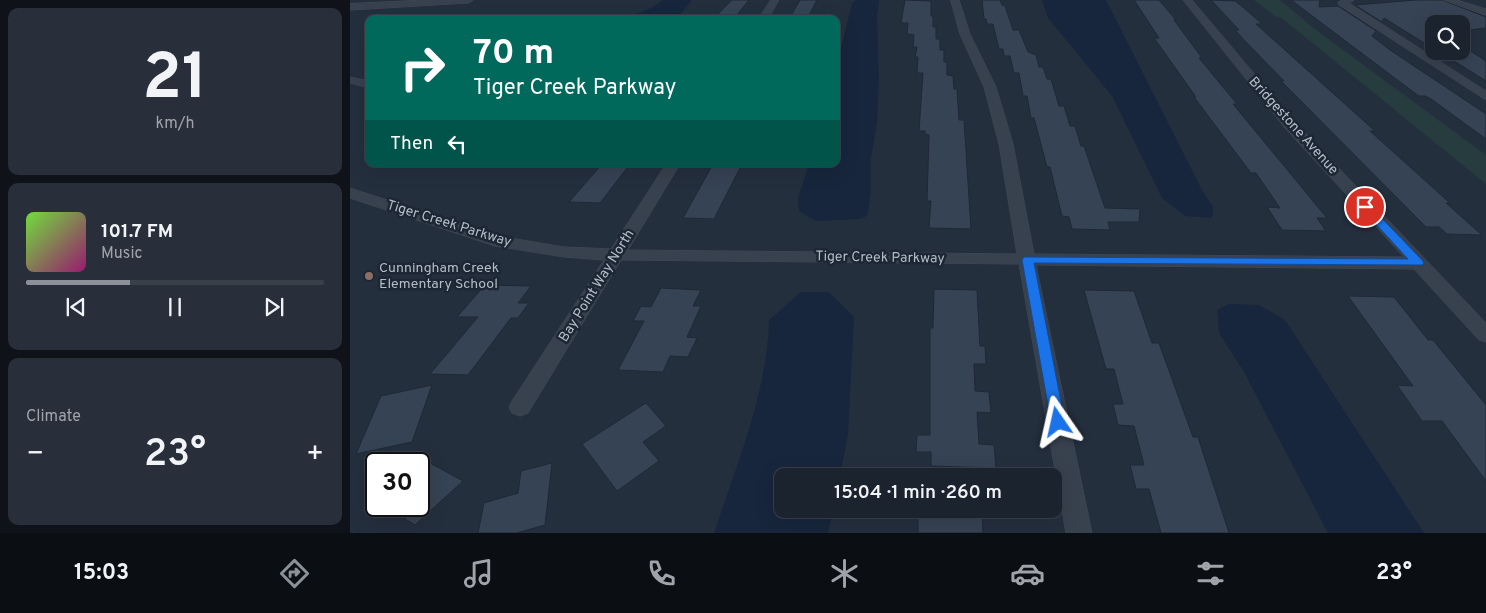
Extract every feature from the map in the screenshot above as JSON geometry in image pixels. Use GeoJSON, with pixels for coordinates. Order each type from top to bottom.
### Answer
{"type":"FeatureCollection","features":[{"type":"Feature","properties":{"kind":"street"},"geometry":{"type":"LineString","coordinates":[[350,7],[469,0]]}},
{"type":"Feature","properties":{"kind":"street"},"geometry":{"type":"LineString","coordinates":[[766,15],[775,0]]}},
{"type":"Feature","properties":{"kind":"street"},"geometry":{"type":"LineString","coordinates":[[954,0],[958,16],[982,68],[999,114],[1079,533]]}},
{"type":"Feature","properties":{"kind":"street","name":"Bridgestone Avenue"},"geometry":{"type":"LineString","coordinates":[[1187,0],[1290,126],[1486,335]]}},
{"type":"Feature","properties":{"kind":"street"},"geometry":{"type":"LineString","coordinates":[[1350,0],[1342,3],[1486,96]]}},
{"type":"Feature","properties":{"kind":"street"},"geometry":{"type":"LineString","coordinates":[[1448,0],[1486,12]]}},
{"type":"Feature","properties":{"kind":"street"},"geometry":{"type":"LineString","coordinates":[[350,80],[365,84]]}},
{"type":"Feature","properties":{"kind":"street","name":"Bay Point Way North"},"geometry":{"type":"LineString","coordinates":[[520,407],[671,167]]}},
{"type":"Feature","properties":{"kind":"street","name":"Tiger Creek Parkway"},"geometry":{"type":"LineString","coordinates":[[350,193],[495,241],[564,252],[616,256],[1418,263]]}},
{"type":"Feature","properties":{"kind":"green space"},"geometry":{"type":"Polygon","coordinates":[[[1254,0],[1280,0],[1316,30],[1486,155],[1486,184],[1283,19],[1275,16],[1254,0]]]}},
{"type":"Feature","properties":{"kind":"water"},"geometry":{"type":"Polygon","coordinates":[[[663,0],[692,0],[679,15],[633,15],[651,8],[663,0]]]}},
{"type":"Feature","properties":{"kind":"water"},"geometry":{"type":"Polygon","coordinates":[[[856,0],[879,0],[877,16],[879,79],[877,123],[871,158],[871,190],[868,213],[865,217],[858,219],[816,221],[799,211],[798,198],[808,167],[840,167],[840,52],[852,3],[856,0]]]}},
{"type":"Feature","properties":{"kind":"water"},"geometry":{"type":"Polygon","coordinates":[[[1042,0],[1106,0],[1202,190],[1213,207],[1212,218],[1185,216],[1162,198],[1112,96],[1048,18],[1042,0]]]}},
{"type":"Feature","properties":{"kind":"water"},"geometry":{"type":"Polygon","coordinates":[[[801,292],[829,292],[854,317],[848,434],[842,468],[774,468],[774,518],[831,518],[828,533],[714,533],[741,455],[757,401],[767,347],[769,320],[801,292]]]}},
{"type":"Feature","properties":{"kind":"water"},"geometry":{"type":"Polygon","coordinates":[[[1229,304],[1259,305],[1285,320],[1424,533],[1328,533],[1244,372],[1219,333],[1217,310],[1229,304]]]}},
{"type":"Feature","properties":{"kind":"building"},"geometry":{"type":"Polygon","coordinates":[[[732,0],[749,0],[737,15],[717,15],[732,0]]]}},
{"type":"Feature","properties":{"kind":"building"},"geometry":{"type":"Polygon","coordinates":[[[800,0],[817,0],[809,15],[791,15],[800,0]]]}},
{"type":"Feature","properties":{"kind":"building"},"geometry":{"type":"Polygon","coordinates":[[[905,0],[931,1],[931,16],[933,16],[933,27],[936,27],[936,39],[940,39],[940,50],[944,50],[944,62],[947,62],[947,75],[953,76],[954,89],[957,89],[959,120],[964,120],[971,229],[929,228],[931,201],[927,201],[929,135],[925,134],[925,131],[919,131],[923,73],[917,73],[918,57],[915,57],[917,47],[913,47],[914,35],[907,34],[908,23],[901,23],[905,0]]]}},
{"type":"Feature","properties":{"kind":"building"},"geometry":{"type":"Polygon","coordinates":[[[982,0],[1000,0],[1002,5],[1005,6],[1013,30],[1019,30],[1028,52],[1036,55],[1039,67],[1043,67],[1047,79],[1051,79],[1059,106],[1064,106],[1070,126],[1075,126],[1081,146],[1084,146],[1105,208],[1140,209],[1139,222],[1108,222],[1110,230],[1072,229],[1069,217],[1062,216],[1050,167],[1047,167],[1034,118],[1031,118],[1027,96],[1023,96],[1019,73],[1014,73],[1010,56],[1004,56],[1003,49],[999,49],[993,24],[987,24],[986,19],[984,19],[982,0]]]}},
{"type":"Feature","properties":{"kind":"building"},"geometry":{"type":"Polygon","coordinates":[[[1134,0],[1159,0],[1176,20],[1174,20],[1202,58],[1199,58],[1237,104],[1233,104],[1327,218],[1317,218],[1326,231],[1282,230],[1267,207],[1280,208],[1256,173],[1251,173],[1194,97],[1196,97],[1154,38],[1159,38],[1134,0]]]}},
{"type":"Feature","properties":{"kind":"building"},"geometry":{"type":"Polygon","coordinates":[[[1211,0],[1235,1],[1244,8],[1262,24],[1256,24],[1375,131],[1370,131],[1450,203],[1446,203],[1482,235],[1447,234],[1439,227],[1426,227],[1281,81],[1284,81],[1235,30],[1239,30],[1211,0]]]}},
{"type":"Feature","properties":{"kind":"building"},"geometry":{"type":"Polygon","coordinates":[[[1291,0],[1320,0],[1319,7],[1338,6],[1376,31],[1372,36],[1390,50],[1486,114],[1486,139],[1431,99],[1419,96],[1291,0]]]}},
{"type":"Feature","properties":{"kind":"building"},"geometry":{"type":"Polygon","coordinates":[[[1442,0],[1486,17],[1486,28],[1470,30],[1470,15],[1425,15],[1425,43],[1384,18],[1382,22],[1355,5],[1442,0]]]}},
{"type":"Feature","properties":{"kind":"building"},"geometry":{"type":"Polygon","coordinates":[[[1470,51],[1486,61],[1486,81],[1452,60],[1470,60],[1470,51]]]}},
{"type":"Feature","properties":{"kind":"building"},"geometry":{"type":"Polygon","coordinates":[[[599,167],[628,167],[600,203],[569,202],[599,167]]]}},
{"type":"Feature","properties":{"kind":"building"},"geometry":{"type":"Polygon","coordinates":[[[711,167],[740,167],[714,219],[683,218],[711,167]]]}},
{"type":"Feature","properties":{"kind":"building"},"geometry":{"type":"Polygon","coordinates":[[[485,285],[531,286],[518,303],[529,303],[518,318],[511,318],[468,375],[430,374],[478,317],[457,317],[485,285]]]}},
{"type":"Feature","properties":{"kind":"building"},"geometry":{"type":"Polygon","coordinates":[[[661,288],[701,290],[693,306],[701,306],[687,337],[697,338],[688,357],[670,356],[663,372],[618,370],[644,321],[633,321],[641,306],[651,307],[661,288]]]}},
{"type":"Feature","properties":{"kind":"building"},"geometry":{"type":"Polygon","coordinates":[[[934,289],[977,290],[980,346],[985,346],[986,364],[974,364],[975,391],[989,392],[991,413],[977,412],[979,444],[994,445],[996,468],[931,466],[931,452],[916,452],[917,435],[930,435],[930,328],[933,328],[934,289]]]}},
{"type":"Feature","properties":{"kind":"building"},"geometry":{"type":"Polygon","coordinates":[[[1084,290],[1134,291],[1152,343],[1159,343],[1193,437],[1198,437],[1229,533],[1161,533],[1149,489],[1136,489],[1130,465],[1144,465],[1134,426],[1118,425],[1113,404],[1123,404],[1114,369],[1106,369],[1084,290]]]}},
{"type":"Feature","properties":{"kind":"building"},"geometry":{"type":"Polygon","coordinates":[[[1348,296],[1394,297],[1428,340],[1433,340],[1486,405],[1486,481],[1442,421],[1422,421],[1397,385],[1413,386],[1348,296]]]}},
{"type":"Feature","properties":{"kind":"building"},"geometry":{"type":"Polygon","coordinates":[[[432,385],[412,442],[356,454],[381,396],[432,385]]]}},
{"type":"Feature","properties":{"kind":"building"},"geometry":{"type":"Polygon","coordinates":[[[646,403],[666,426],[643,442],[659,461],[617,491],[582,444],[646,403]]]}},
{"type":"Feature","properties":{"kind":"building"},"geometry":{"type":"Polygon","coordinates":[[[430,463],[463,481],[430,511],[430,463]]]}},
{"type":"Feature","properties":{"kind":"building"},"geometry":{"type":"Polygon","coordinates":[[[552,463],[545,525],[517,533],[478,533],[484,503],[518,493],[521,471],[552,463]]]}},
{"type":"Feature","properties":{"kind":"building"},"geometry":{"type":"Polygon","coordinates":[[[402,517],[424,517],[415,525],[402,517]]]}},
{"type":"Feature","properties":{"kind":"building"},"geometry":{"type":"Polygon","coordinates":[[[918,518],[982,518],[983,533],[918,533],[918,518]]]}},
{"type":"Feature","properties":{"kind":"place","name":"Cunningham Creek Elementary School"},"geometry":{"type":"Point","coordinates":[369,276]}},
{"type":"Feature","properties":{"kind":"route"},"geometry":{"type":"LineString","coordinates":[[1058,422],[1035,308],[1028,260],[1418,263],[1365,207]]}}]}
